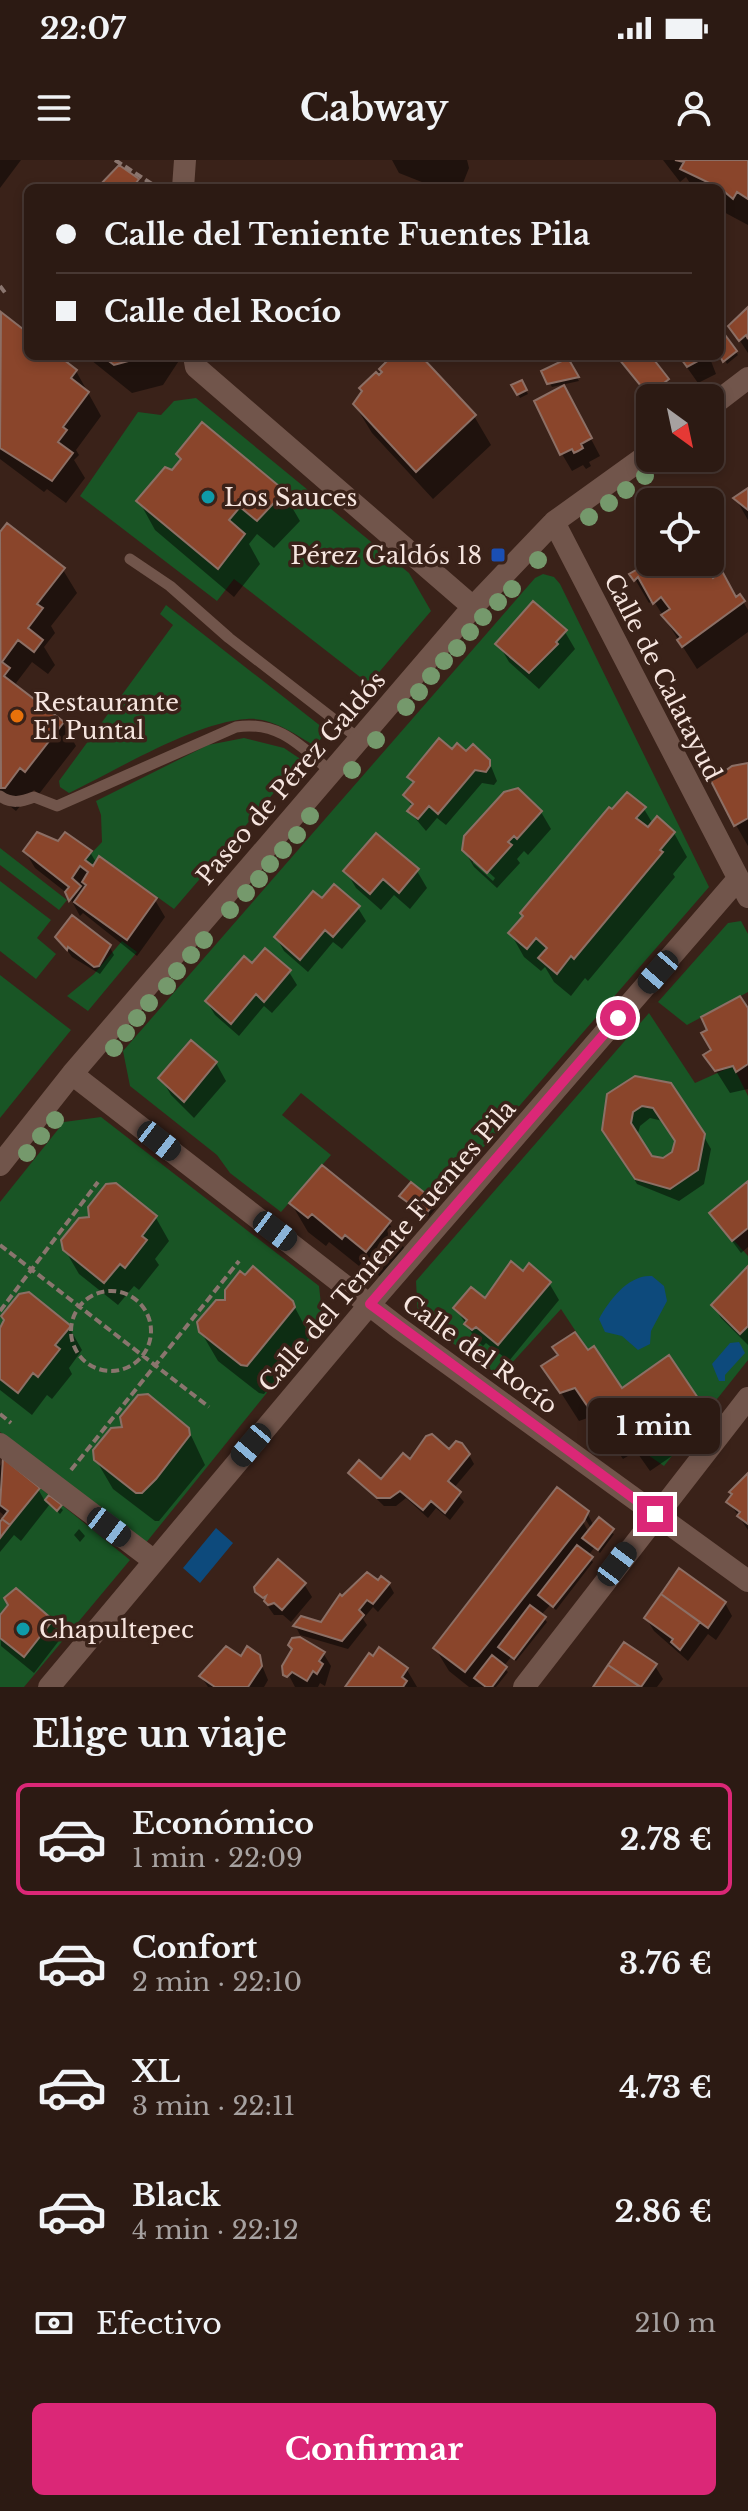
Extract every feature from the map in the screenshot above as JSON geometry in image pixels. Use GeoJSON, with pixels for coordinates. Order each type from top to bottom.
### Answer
{"type":"FeatureCollection","features":[{"type":"Feature","properties":{"kind":"street"},"geometry":{"type":"LineString","coordinates":[[183,184],[185,160]]}},
{"type":"Feature","properties":{"kind":"street"},"geometry":{"type":"LineString","coordinates":[[195,360],[196,367],[473,607]]}},
{"type":"Feature","properties":{"kind":"street"},"geometry":{"type":"LineString","coordinates":[[724,396],[748,378]]}},
{"type":"Feature","properties":{"kind":"street","name":"Paseo de Pérez Galdós"},"geometry":{"type":"LineString","coordinates":[[0,1165],[72,1074],[473,607],[554,522],[636,463]]}},
{"type":"Feature","properties":{"kind":"street","name":"Calle de Calatayud"},"geometry":{"type":"LineString","coordinates":[[554,522],[743,888]]}},
{"type":"Feature","properties":{"kind":"street","name":"Calle del Teniente Fuentes Pila"},"geometry":{"type":"LineString","coordinates":[[49,1687],[370,1304],[743,888]]}},
{"type":"Feature","properties":{"kind":"street","name":"Calle del Rocío"},"geometry":{"type":"LineString","coordinates":[[72,1074],[370,1304],[748,1581]]}},
{"type":"Feature","properties":{"kind":"street"},"geometry":{"type":"LineString","coordinates":[[524,1687],[655,1514],[748,1398]]}},
{"type":"Feature","properties":{"kind":"street"},"geometry":{"type":"LineString","coordinates":[[0,1444],[153,1560]]}},
{"type":"Feature","properties":{"kind":"lane"},"geometry":{"type":"LineString","coordinates":[[130,559],[170,586],[229,638],[358,738]]}},
{"type":"Feature","properties":{"kind":"lane"},"geometry":{"type":"LineString","coordinates":[[0,796],[7,801],[22,802],[34,797],[57,806],[236,727],[257,724],[285,733],[330,771]]}},
{"type":"Feature","properties":{"kind":"path"},"geometry":{"type":"LineString","coordinates":[[115,160],[152,184]]}},
{"type":"Feature","properties":{"kind":"path"},"geometry":{"type":"LineString","coordinates":[[0,286],[6,294]]}},
{"type":"Feature","properties":{"kind":"path"},"geometry":{"type":"LineString","coordinates":[[0,1311],[98,1182]]}},
{"type":"Feature","properties":{"kind":"path"},"geometry":{"type":"LineString","coordinates":[[0,1245],[209,1407]]}},
{"type":"Feature","properties":{"kind":"path"},"geometry":{"type":"LineString","coordinates":[[60,1462],[72,1471],[239,1261]]}},
{"type":"Feature","properties":{"kind":"path"},"geometry":{"type":"LineString","coordinates":[[103,1291],[126,1294],[135,1299],[149,1317],[151,1329],[142,1355],[118,1370],[96,1368],[86,1362],[78,1354],[71,1333],[79,1307],[103,1291]]}},
{"type":"Feature","properties":{"kind":"path"},"geometry":{"type":"LineString","coordinates":[[0,1414],[12,1424]]}},
{"type":"Feature","properties":{"kind":"green space"},"geometry":{"type":"Polygon","coordinates":[[[196,398],[409,573],[431,611],[369,684],[234,579],[217,601],[80,496],[138,412],[161,415],[174,401],[196,398]]]}},
{"type":"Feature","properties":{"kind":"green space"},"geometry":{"type":"Polygon","coordinates":[[[543,574],[554,577],[560,584],[709,887],[436,1202],[301,1093],[282,1115],[331,1155],[281,1212],[230,1173],[217,1155],[130,1086],[123,1051],[535,578],[543,574]]]}},
{"type":"Feature","properties":{"kind":"green space"},"geometry":{"type":"Polygon","coordinates":[[[166,605],[327,731],[315,746],[265,721],[247,719],[226,722],[180,738],[69,793],[60,787],[59,781],[173,625],[160,614],[166,605]]]}},
{"type":"Feature","properties":{"kind":"green space"},"geometry":{"type":"Polygon","coordinates":[[[244,738],[284,748],[302,760],[174,909],[100,856],[93,866],[85,860],[102,842],[101,815],[96,801],[208,745],[244,738]]]}},
{"type":"Feature","properties":{"kind":"green space"},"geometry":{"type":"Polygon","coordinates":[[[0,848],[67,900],[59,910],[0,865],[0,848]]]}},
{"type":"Feature","properties":{"kind":"green space"},"geometry":{"type":"Polygon","coordinates":[[[0,881],[51,920],[37,938],[56,954],[36,979],[0,951],[0,881]]]}},
{"type":"Feature","properties":{"kind":"green space"},"geometry":{"type":"Polygon","coordinates":[[[741,921],[748,934],[748,992],[687,1025],[658,1002],[728,923],[741,921]]]}},
{"type":"Feature","properties":{"kind":"green space"},"geometry":{"type":"Polygon","coordinates":[[[122,941],[137,952],[88,1011],[67,996],[94,974],[122,941]]]}},
{"type":"Feature","properties":{"kind":"green space"},"geometry":{"type":"Polygon","coordinates":[[[0,975],[71,1030],[0,1118],[0,975]]]}},
{"type":"Feature","properties":{"kind":"green space"},"geometry":{"type":"Polygon","coordinates":[[[649,1013],[695,1083],[733,1066],[748,1096],[748,1181],[709,1213],[748,1256],[748,1360],[664,1466],[632,1444],[698,1398],[669,1356],[622,1388],[594,1347],[588,1350],[561,1309],[500,1376],[418,1319],[416,1281],[649,1013]]]}},
{"type":"Feature","properties":{"kind":"green space"},"geometry":{"type":"Polygon","coordinates":[[[101,1117],[319,1286],[323,1323],[145,1544],[0,1432],[0,1202],[64,1122],[101,1117]]]}},
{"type":"Feature","properties":{"kind":"green space"},"geometry":{"type":"Polygon","coordinates":[[[40,1488],[49,1495],[46,1500],[56,1511],[62,1505],[130,1560],[24,1687],[0,1687],[0,1538],[40,1488]]]}},
{"type":"Feature","properties":{"kind":"water"},"geometry":{"type":"Polygon","coordinates":[[[644,1276],[652,1276],[664,1286],[667,1301],[651,1331],[650,1344],[638,1350],[622,1336],[605,1332],[599,1319],[608,1304],[628,1284],[644,1276]]]}},
{"type":"Feature","properties":{"kind":"water"},"geometry":{"type":"Polygon","coordinates":[[[739,1342],[745,1353],[725,1375],[725,1381],[719,1381],[712,1364],[730,1343],[739,1342]]]}},
{"type":"Feature","properties":{"kind":"water"},"geometry":{"type":"Polygon","coordinates":[[[216,1528],[233,1543],[200,1583],[183,1568],[216,1528]]]}},
{"type":"Feature","properties":{"kind":"building"},"geometry":{"type":"Polygon","coordinates":[[[675,160],[748,160],[748,199],[737,192],[733,199],[724,191],[724,184],[712,184],[680,169],[684,162],[675,160]]]}},
{"type":"Feature","properties":{"kind":"building"},"geometry":{"type":"Polygon","coordinates":[[[119,165],[139,179],[135,184],[101,184],[119,165]]]}},
{"type":"Feature","properties":{"kind":"building"},"geometry":{"type":"Polygon","coordinates":[[[748,307],[748,339],[746,335],[739,341],[728,326],[748,307]]]}},
{"type":"Feature","properties":{"kind":"building"},"geometry":{"type":"Polygon","coordinates":[[[1,312],[24,330],[24,360],[64,360],[77,370],[71,378],[89,392],[63,427],[67,430],[58,442],[73,453],[52,481],[0,448],[1,312]]]}},
{"type":"Feature","properties":{"kind":"building"},"geometry":{"type":"Polygon","coordinates":[[[724,333],[737,351],[722,360],[724,333]]]}},
{"type":"Feature","properties":{"kind":"building"},"geometry":{"type":"Polygon","coordinates":[[[107,360],[132,360],[114,365],[107,360]]]}},
{"type":"Feature","properties":{"kind":"building"},"geometry":{"type":"Polygon","coordinates":[[[388,360],[425,360],[476,415],[416,472],[353,404],[362,391],[359,388],[376,372],[379,375],[382,372],[379,369],[388,360]]]}},
{"type":"Feature","properties":{"kind":"building"},"geometry":{"type":"Polygon","coordinates":[[[569,360],[579,377],[547,384],[541,371],[569,360]]]}},
{"type":"Feature","properties":{"kind":"building"},"geometry":{"type":"Polygon","coordinates":[[[620,360],[654,360],[669,379],[664,383],[639,384],[620,360]]]}},
{"type":"Feature","properties":{"kind":"building"},"geometry":{"type":"Polygon","coordinates":[[[682,360],[700,360],[687,367],[682,360]]]}},
{"type":"Feature","properties":{"kind":"building"},"geometry":{"type":"Polygon","coordinates":[[[522,380],[527,390],[517,395],[511,385],[522,380]]]}},
{"type":"Feature","properties":{"kind":"building"},"geometry":{"type":"Polygon","coordinates":[[[564,385],[592,438],[581,444],[583,448],[578,451],[574,453],[572,449],[560,455],[534,401],[564,385]]]}},
{"type":"Feature","properties":{"kind":"building","name":"Los Sauces"},"geometry":{"type":"Polygon","coordinates":[[[202,422],[285,491],[257,521],[240,507],[229,520],[245,534],[218,569],[136,501],[165,467],[172,470],[181,459],[176,454],[202,422]]]}},
{"type":"Feature","properties":{"kind":"building"},"geometry":{"type":"Polygon","coordinates":[[[748,488],[748,510],[733,498],[748,488]]]}},
{"type":"Feature","properties":{"kind":"building"},"geometry":{"type":"Polygon","coordinates":[[[7,523],[65,568],[37,604],[43,608],[28,628],[43,640],[34,652],[18,640],[2,662],[10,668],[4,676],[64,722],[25,772],[20,768],[5,788],[1,788],[0,532],[7,523]]]}},
{"type":"Feature","properties":{"kind":"building"},"geometry":{"type":"Polygon","coordinates":[[[636,570],[636,576],[713,578],[724,575],[736,597],[740,594],[745,601],[682,647],[677,640],[681,637],[661,615],[670,609],[661,597],[653,604],[638,577],[634,581],[629,574],[636,570]]]}},
{"type":"Feature","properties":{"kind":"building"},"geometry":{"type":"Polygon","coordinates":[[[533,601],[567,630],[556,642],[558,644],[529,673],[495,644],[533,601]]]}},
{"type":"Feature","properties":{"kind":"building"},"geometry":{"type":"Polygon","coordinates":[[[439,738],[452,749],[457,743],[466,751],[473,744],[490,760],[490,766],[486,772],[475,770],[438,814],[429,806],[418,819],[407,811],[413,804],[403,795],[414,782],[407,777],[439,738]]]}},
{"type":"Feature","properties":{"kind":"building"},"geometry":{"type":"Polygon","coordinates":[[[748,763],[748,818],[734,826],[711,781],[732,766],[748,763]]]}},
{"type":"Feature","properties":{"kind":"building"},"geometry":{"type":"Polygon","coordinates":[[[518,788],[542,811],[517,839],[514,836],[508,842],[512,845],[487,873],[462,850],[464,836],[504,792],[518,788]]]}},
{"type":"Feature","properties":{"kind":"building"},"geometry":{"type":"Polygon","coordinates":[[[627,792],[646,807],[636,818],[648,827],[657,816],[675,832],[660,850],[663,852],[574,959],[571,956],[557,974],[538,958],[547,948],[536,938],[527,949],[508,933],[523,916],[520,913],[609,807],[612,809],[627,792]]]}},
{"type":"Feature","properties":{"kind":"building"},"geometry":{"type":"Polygon","coordinates":[[[37,832],[58,841],[65,832],[92,851],[85,860],[93,866],[99,856],[157,898],[127,940],[74,902],[86,885],[82,882],[88,872],[80,866],[72,878],[81,886],[69,901],[65,892],[69,887],[23,851],[37,832]]]}},
{"type":"Feature","properties":{"kind":"building"},"geometry":{"type":"Polygon","coordinates":[[[376,833],[419,869],[399,893],[383,879],[370,894],[343,871],[376,833]]]}},
{"type":"Feature","properties":{"kind":"building"},"geometry":{"type":"Polygon","coordinates":[[[334,884],[360,906],[333,937],[325,930],[300,960],[274,937],[313,891],[322,898],[334,884]]]}},
{"type":"Feature","properties":{"kind":"building"},"geometry":{"type":"Polygon","coordinates":[[[72,915],[111,945],[99,966],[94,967],[68,947],[67,950],[55,937],[72,915]]]}},
{"type":"Feature","properties":{"kind":"building"},"geometry":{"type":"Polygon","coordinates":[[[265,948],[291,970],[264,1002],[256,994],[231,1024],[205,1001],[244,956],[252,963],[265,948]]]}},
{"type":"Feature","properties":{"kind":"building"},"geometry":{"type":"Polygon","coordinates":[[[740,996],[748,1008],[748,1064],[736,1072],[733,1066],[715,1071],[703,1055],[711,1050],[701,1033],[707,1030],[701,1017],[740,996]]]}},
{"type":"Feature","properties":{"kind":"building"},"geometry":{"type":"Polygon","coordinates":[[[191,1040],[217,1062],[184,1102],[158,1078],[191,1040]]]}},
{"type":"Feature","properties":{"kind":"building"},"geometry":{"type":"Polygon","coordinates":[[[635,1076],[671,1083],[705,1134],[698,1170],[670,1189],[635,1179],[602,1130],[607,1094],[635,1076]],[[642,1106],[633,1112],[631,1123],[652,1156],[663,1158],[672,1152],[675,1141],[653,1108],[642,1106]]]}},
{"type":"Feature","properties":{"kind":"building"},"geometry":{"type":"Polygon","coordinates":[[[322,1165],[391,1221],[366,1252],[345,1235],[342,1239],[312,1214],[308,1218],[289,1203],[322,1165]]]}},
{"type":"Feature","properties":{"kind":"building"},"geometry":{"type":"Polygon","coordinates":[[[748,1181],[748,1228],[732,1241],[709,1213],[748,1181]]]}},
{"type":"Feature","properties":{"kind":"building"},"geometry":{"type":"Polygon","coordinates":[[[411,1182],[436,1202],[425,1215],[399,1196],[411,1182]]]}},
{"type":"Feature","properties":{"kind":"building"},"geometry":{"type":"Polygon","coordinates":[[[116,1183],[157,1216],[142,1236],[147,1240],[125,1268],[120,1264],[104,1283],[63,1250],[61,1240],[79,1218],[89,1217],[88,1207],[106,1184],[116,1183]]]}},
{"type":"Feature","properties":{"kind":"building"},"geometry":{"type":"Polygon","coordinates":[[[511,1261],[523,1271],[529,1263],[551,1282],[498,1345],[476,1327],[472,1330],[464,1324],[467,1320],[453,1308],[471,1287],[485,1298],[511,1261]]]}},
{"type":"Feature","properties":{"kind":"building"},"geometry":{"type":"Polygon","coordinates":[[[253,1266],[293,1301],[295,1307],[247,1366],[241,1365],[199,1332],[197,1322],[216,1300],[225,1300],[225,1290],[240,1271],[245,1275],[253,1266]]]}},
{"type":"Feature","properties":{"kind":"building"},"geometry":{"type":"Polygon","coordinates":[[[748,1266],[748,1326],[740,1334],[711,1305],[748,1266]]]}},
{"type":"Feature","properties":{"kind":"building"},"geometry":{"type":"Polygon","coordinates":[[[29,1292],[71,1326],[55,1345],[60,1349],[38,1377],[33,1373],[18,1393],[0,1379],[0,1328],[4,1320],[1,1316],[19,1294],[29,1292]]]}},
{"type":"Feature","properties":{"kind":"building"},"geometry":{"type":"Polygon","coordinates":[[[575,1332],[588,1350],[594,1346],[622,1388],[669,1355],[698,1398],[632,1444],[618,1423],[605,1432],[575,1388],[560,1393],[541,1366],[558,1355],[552,1347],[575,1332]]]}},
{"type":"Feature","properties":{"kind":"building"},"geometry":{"type":"Polygon","coordinates":[[[148,1394],[189,1428],[190,1435],[156,1479],[142,1493],[136,1493],[94,1460],[93,1450],[111,1428],[122,1427],[120,1417],[138,1395],[148,1394]]]}},
{"type":"Feature","properties":{"kind":"building"},"geometry":{"type":"Polygon","coordinates":[[[432,1434],[449,1449],[456,1441],[462,1443],[470,1454],[448,1481],[461,1492],[445,1513],[431,1501],[423,1510],[400,1491],[390,1498],[377,1498],[348,1473],[359,1460],[381,1479],[403,1453],[410,1459],[426,1436],[432,1434]]]}},
{"type":"Feature","properties":{"kind":"building"},"geometry":{"type":"Polygon","coordinates":[[[3,1458],[40,1488],[10,1525],[2,1519],[8,1511],[0,1505],[3,1458]]]}},
{"type":"Feature","properties":{"kind":"building"},"geometry":{"type":"Polygon","coordinates":[[[748,1473],[748,1524],[737,1516],[740,1512],[726,1502],[732,1494],[729,1492],[748,1473]]]}},
{"type":"Feature","properties":{"kind":"building"},"geometry":{"type":"Polygon","coordinates":[[[557,1487],[589,1511],[465,1672],[433,1648],[557,1487]]]}},
{"type":"Feature","properties":{"kind":"building"},"geometry":{"type":"Polygon","coordinates":[[[49,1495],[62,1505],[57,1511],[45,1500],[49,1495]]]}},
{"type":"Feature","properties":{"kind":"building"},"geometry":{"type":"Polygon","coordinates":[[[599,1517],[614,1529],[598,1550],[582,1538],[599,1517]]]}},
{"type":"Feature","properties":{"kind":"building"},"geometry":{"type":"Polygon","coordinates":[[[2,1519],[10,1525],[0,1538],[0,1522],[2,1519]]]}},
{"type":"Feature","properties":{"kind":"building"},"geometry":{"type":"Polygon","coordinates":[[[577,1545],[593,1557],[553,1607],[538,1595],[577,1545]]]}},
{"type":"Feature","properties":{"kind":"building"},"geometry":{"type":"Polygon","coordinates":[[[278,1559],[306,1583],[282,1610],[274,1603],[268,1605],[264,1601],[266,1596],[263,1598],[255,1592],[254,1587],[278,1559]]]}},
{"type":"Feature","properties":{"kind":"building"},"geometry":{"type":"Polygon","coordinates":[[[679,1568],[726,1602],[708,1628],[661,1594],[679,1568]]]}},
{"type":"Feature","properties":{"kind":"building"},"geometry":{"type":"Polygon","coordinates":[[[367,1572],[378,1580],[381,1576],[390,1583],[373,1604],[367,1600],[359,1610],[364,1615],[342,1641],[293,1626],[301,1616],[321,1622],[340,1594],[342,1596],[367,1572]]]}},
{"type":"Feature","properties":{"kind":"building","name":"Chapultepec"},"geometry":{"type":"Polygon","coordinates":[[[16,1588],[53,1620],[24,1657],[0,1638],[0,1615],[8,1605],[4,1598],[16,1588]]]}},
{"type":"Feature","properties":{"kind":"building"},"geometry":{"type":"Polygon","coordinates":[[[661,1594],[700,1622],[680,1650],[671,1642],[673,1639],[644,1618],[661,1594]]]}},
{"type":"Feature","properties":{"kind":"building"},"geometry":{"type":"Polygon","coordinates":[[[530,1605],[546,1617],[514,1659],[498,1647],[530,1605]]]}},
{"type":"Feature","properties":{"kind":"building"},"geometry":{"type":"Polygon","coordinates":[[[300,1637],[325,1652],[319,1661],[323,1664],[317,1674],[313,1671],[307,1681],[292,1672],[287,1677],[283,1675],[282,1666],[292,1649],[288,1645],[292,1638],[300,1637]]]}},
{"type":"Feature","properties":{"kind":"building"},"geometry":{"type":"Polygon","coordinates":[[[624,1642],[657,1664],[641,1687],[608,1665],[624,1642]]]}},
{"type":"Feature","properties":{"kind":"building"},"geometry":{"type":"Polygon","coordinates":[[[226,1646],[241,1656],[247,1646],[260,1655],[262,1666],[248,1687],[215,1687],[199,1676],[226,1646]]]}},
{"type":"Feature","properties":{"kind":"building"},"geometry":{"type":"Polygon","coordinates":[[[379,1647],[408,1668],[402,1677],[407,1681],[403,1687],[345,1687],[369,1653],[373,1656],[379,1647]]]}},
{"type":"Feature","properties":{"kind":"building"},"geometry":{"type":"Polygon","coordinates":[[[492,1655],[507,1667],[492,1687],[486,1687],[474,1678],[492,1655]]]}},
{"type":"Feature","properties":{"kind":"building"},"geometry":{"type":"Polygon","coordinates":[[[608,1665],[640,1687],[593,1687],[608,1665]]]}},
{"type":"Feature","properties":{"kind":"place","name":"Los Sauces"},"geometry":{"type":"Point","coordinates":[208,497]}},
{"type":"Feature","properties":{"kind":"place","name":"Pérez Galdós 18"},"geometry":{"type":"Point","coordinates":[498,555]}},
{"type":"Feature","properties":{"kind":"place","name":"Restaurante El Puntal"},"geometry":{"type":"Point","coordinates":[17,716]}},
{"type":"Feature","properties":{"kind":"place","name":"Chapultepec"},"geometry":{"type":"Point","coordinates":[23,1629]}},
{"type":"Feature","properties":{"kind":"route"},"geometry":{"type":"LineString","coordinates":[[618,1018],[370,1304],[655,1514]]}}]}
